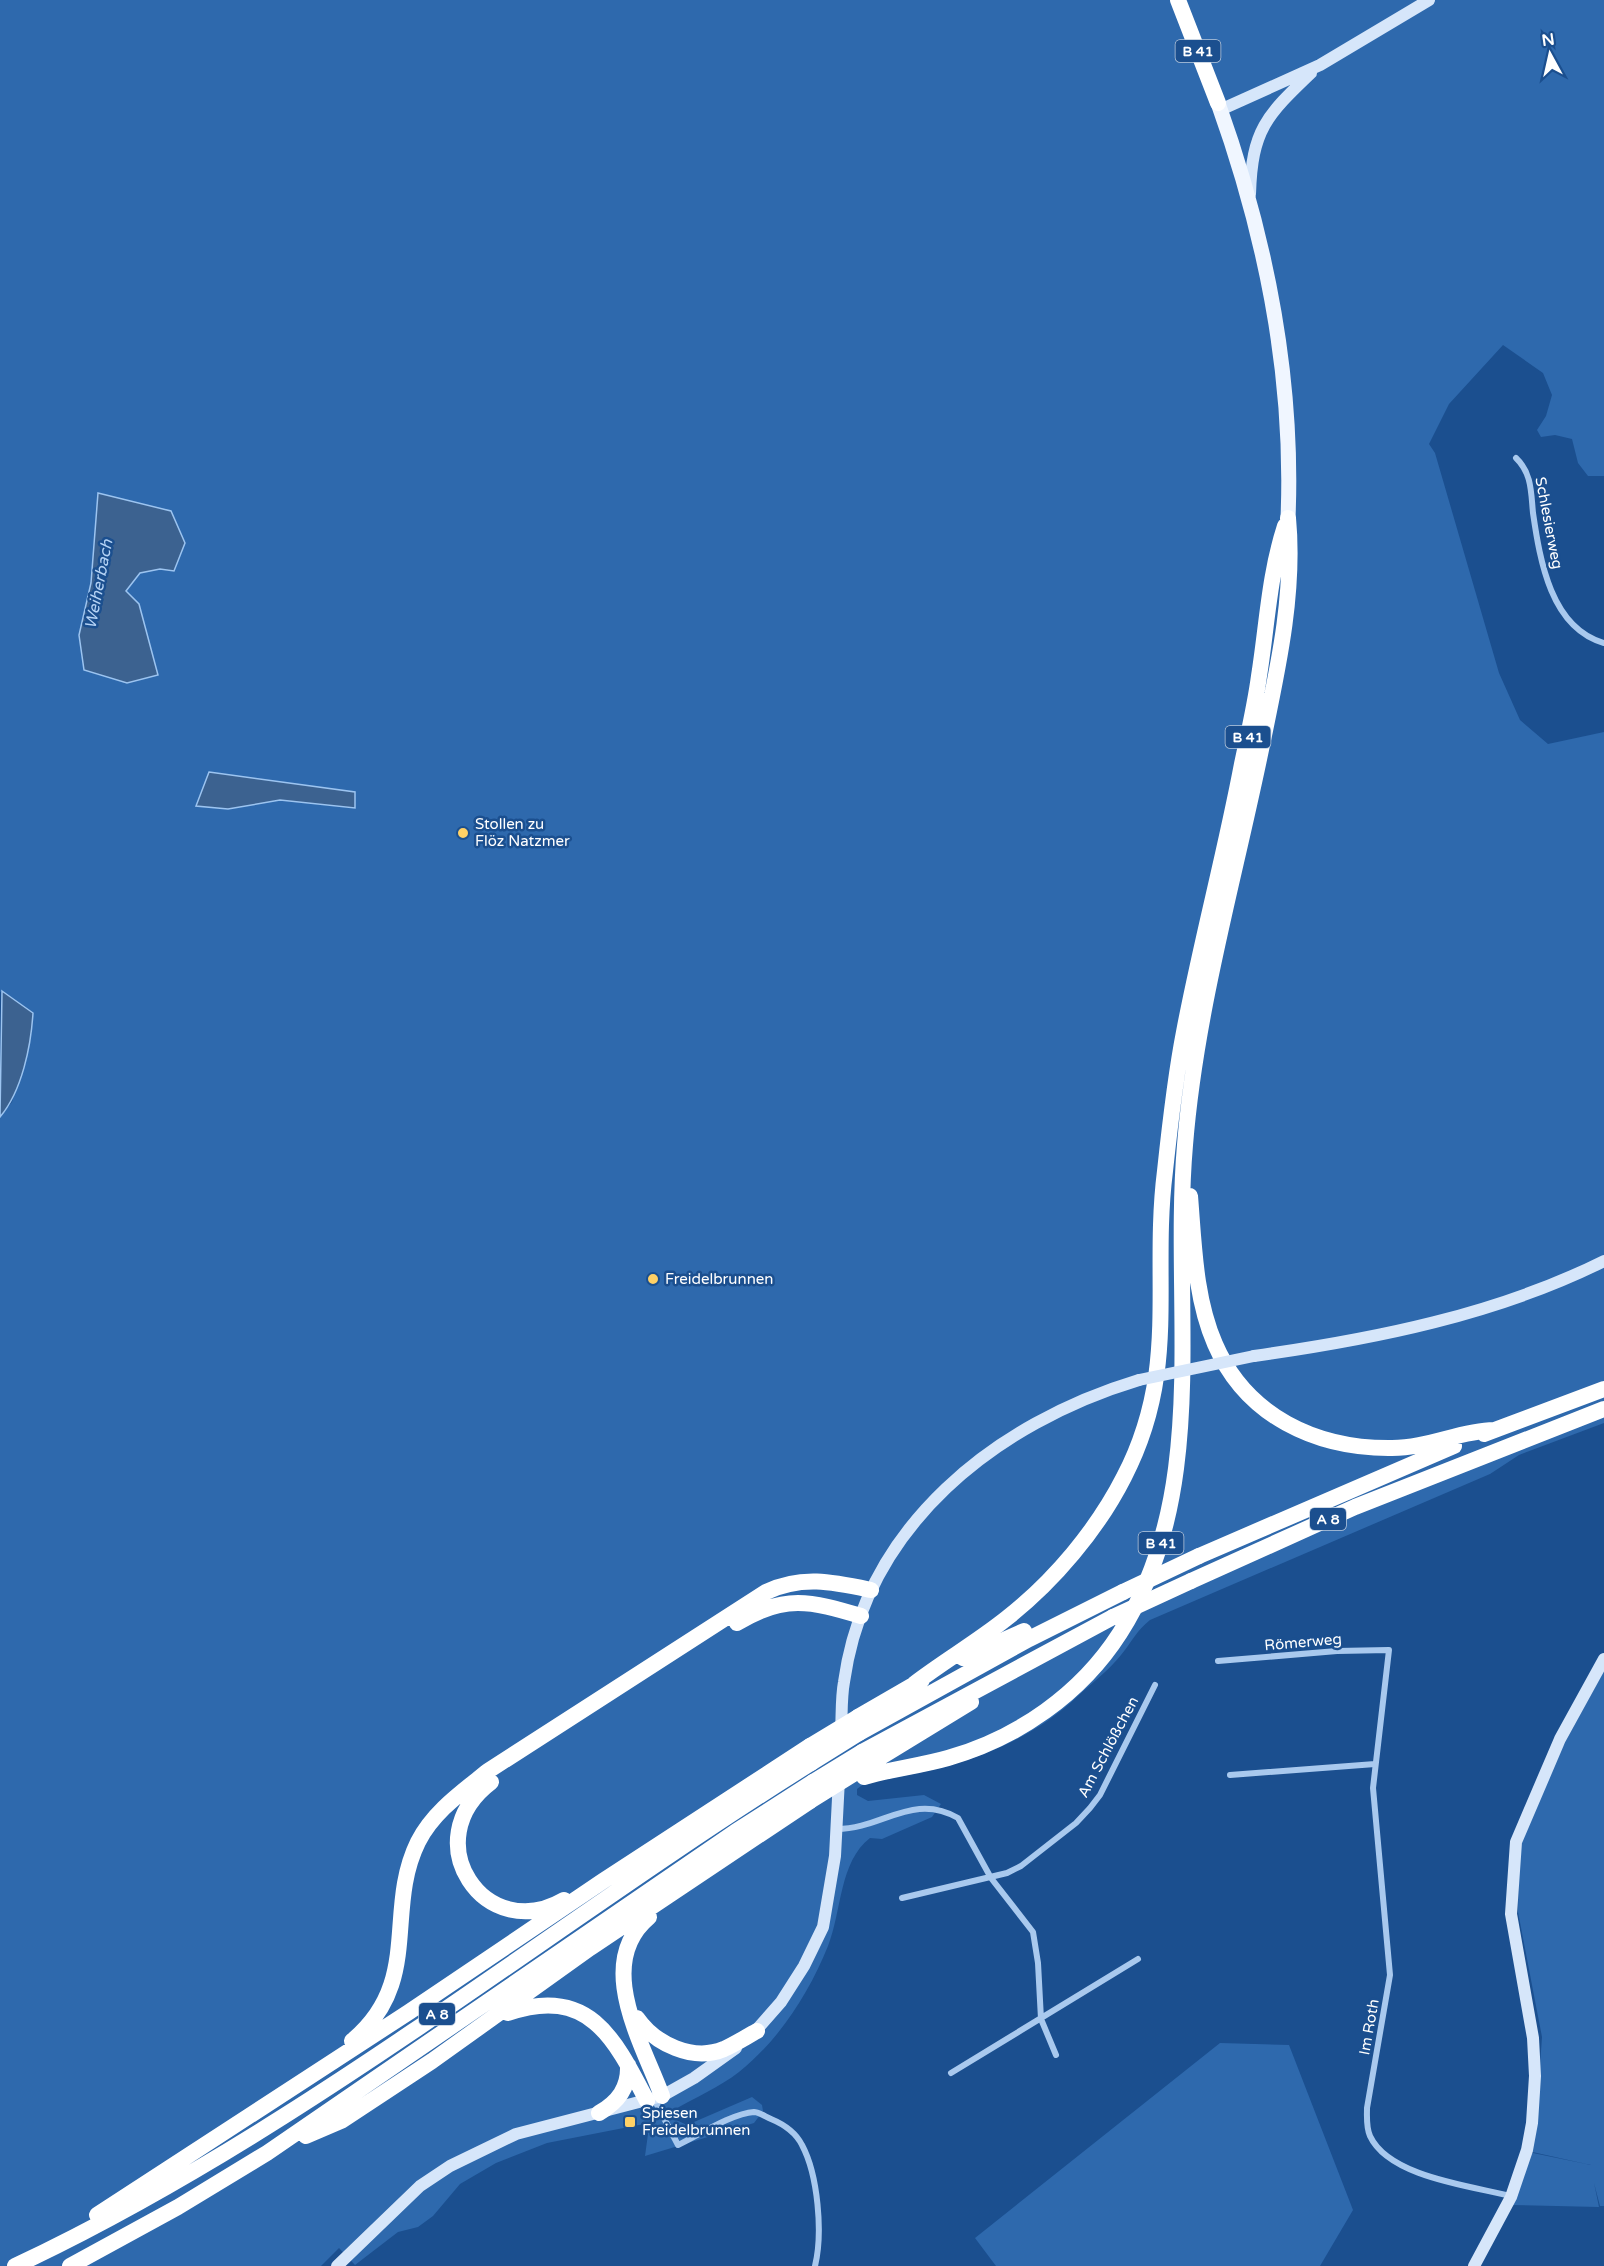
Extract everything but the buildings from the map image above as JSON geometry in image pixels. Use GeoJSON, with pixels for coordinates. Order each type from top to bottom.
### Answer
{"type":"FeatureCollection","features":[{"type":"Feature","properties":{"kind":"highway","name":"B 41"},"geometry":{"type":"LineString","coordinates":[[1178,0],[1219,106]]}},
{"type":"Feature","properties":{"kind":"highway","name":"B 41"},"geometry":{"type":"LineString","coordinates":[[863,1766],[944,1759],[981,1747],[1020,1728],[1057,1703],[1087,1675],[1120,1633],[1148,1584],[1166,1524],[1178,1445],[1181,1391],[1180,1212],[1185,1142],[1199,1041],[1275,681],[1289,585],[1288,518]]}},
{"type":"Feature","properties":{"kind":"highway","name":"B 41"},"geometry":{"type":"LineString","coordinates":[[914,1684],[945,1659],[1007,1619],[1076,1549],[1124,1477],[1147,1419],[1157,1382],[1160,1353],[1164,1177],[1174,1086],[1190,1001],[1232,818],[1259,678],[1274,568],[1288,518]]}},
{"type":"Feature","properties":{"kind":"highway"},"geometry":{"type":"LineString","coordinates":[[1185,1142],[1201,1296],[1215,1344],[1230,1374],[1264,1411],[1292,1428],[1323,1440],[1361,1447],[1419,1445],[1443,1441],[1470,1431],[1494,1430]]}},
{"type":"Feature","properties":{"kind":"highway","name":"A 8"},"geometry":{"type":"LineString","coordinates":[[15,2266],[182,2179],[287,2115],[717,1822],[811,1763],[858,1725],[1090,1608],[1199,1556],[1494,1430],[1604,1389]]}},
{"type":"Feature","properties":{"kind":"highway","name":"A 8"},"geometry":{"type":"LineString","coordinates":[[70,2266],[178,2207],[267,2153],[735,1832],[813,1782],[863,1766],[1038,1656],[1113,1617],[1355,1507],[1604,1409]]}},
{"type":"Feature","properties":{"kind":"highway"},"geometry":{"type":"LineString","coordinates":[[315,2074],[362,2033],[387,1998],[399,1960],[405,1883],[410,1862],[427,1827],[461,1793],[488,1771],[766,1592],[793,1582],[811,1580],[871,1590]]}},
{"type":"Feature","properties":{"kind":"highway"},"geometry":{"type":"LineString","coordinates":[[603,1881],[554,1905],[536,1911],[516,1911],[500,1907],[477,1890],[465,1876],[460,1862],[458,1831],[468,1806],[478,1792],[495,1779],[751,1614],[785,1602],[804,1601],[861,1616]]}},
{"type":"Feature","properties":{"kind":"highway"},"geometry":{"type":"LineString","coordinates":[[53,2248],[100,2212],[315,2074],[603,1881],[810,1746],[858,1725],[914,1684],[1007,1638],[1090,1608]]}},
{"type":"Feature","properties":{"kind":"highway"},"geometry":{"type":"LineString","coordinates":[[267,2153],[341,2121],[493,2018],[590,1948],[863,1766]]}},
{"type":"Feature","properties":{"kind":"highway"},"geometry":{"type":"LineString","coordinates":[[655,2098],[629,2008],[622,1971],[624,1954],[631,1938],[643,1921],[691,1882]]}},
{"type":"Feature","properties":{"kind":"highway"},"geometry":{"type":"LineString","coordinates":[[493,2018],[537,2005],[557,2005],[575,2009],[603,2027],[655,2098]]}},
{"type":"Feature","properties":{"kind":"highway"},"geometry":{"type":"LineString","coordinates":[[629,2008],[645,2030],[674,2048],[689,2052],[706,2053],[722,2050],[757,2031]]}},
{"type":"Feature","properties":{"kind":"highway"},"geometry":{"type":"LineString","coordinates":[[599,2113],[610,2107],[626,2087],[628,2064]]}},
{"type":"Feature","properties":{"kind":"main road","name":"B 41"},"geometry":{"type":"LineString","coordinates":[[1219,106],[1250,204],[1272,290],[1281,353],[1288,433],[1288,518]]}},
{"type":"Feature","properties":{"kind":"street"},"geometry":{"type":"LineString","coordinates":[[1219,106],[1320,65],[1426,2]]}},
{"type":"Feature","properties":{"kind":"street"},"geometry":{"type":"LineString","coordinates":[[1250,204],[1252,159],[1264,124],[1279,104],[1320,65]]}},
{"type":"Feature","properties":{"kind":"street","name":"Schlesierweg"},"geometry":{"type":"LineString","coordinates":[[1516,458],[1528,472],[1537,535],[1553,594],[1564,614],[1580,632],[1604,643]]}},
{"type":"Feature","properties":{"kind":"street"},"geometry":{"type":"LineString","coordinates":[[344,2264],[420,2186],[450,2166],[516,2134],[655,2098],[709,2068],[757,2031],[781,2002],[804,1966],[823,1927],[833,1879],[844,1682],[861,1616],[871,1590],[891,1555],[957,1476],[987,1452],[1055,1411],[1139,1380],[1413,1327],[1484,1310],[1559,1283],[1604,1261]]}},
{"type":"Feature","properties":{"kind":"street","name":"Römerweg"},"geometry":{"type":"LineString","coordinates":[[1218,1661],[1337,1651],[1389,1650]]}},
{"type":"Feature","properties":{"kind":"street","name":"Im Roth"},"geometry":{"type":"LineString","coordinates":[[1389,1650],[1376,1764],[1374,1806],[1390,1959],[1367,2108],[1370,2136],[1395,2161],[1415,2172],[1511,2197]]}},
{"type":"Feature","properties":{"kind":"street"},"geometry":{"type":"LineString","coordinates":[[1474,2266],[1511,2197],[1527,2150],[1532,2123],[1535,2076],[1533,2038],[1511,1914],[1516,1842],[1560,1739],[1604,1659]]}},
{"type":"Feature","properties":{"kind":"street","name":"Am Schlößchen"},"geometry":{"type":"LineString","coordinates":[[902,1898],[991,1878],[1021,1866],[1076,1823],[1100,1795],[1155,1685]]}},
{"type":"Feature","properties":{"kind":"street"},"geometry":{"type":"LineString","coordinates":[[1230,1775],[1376,1764]]}},
{"type":"Feature","properties":{"kind":"street"},"geometry":{"type":"LineString","coordinates":[[836,1830],[868,1826],[911,1809],[928,1807],[958,1818],[991,1878],[1033,1932],[1038,1963],[1041,2019],[1056,2055]]}},
{"type":"Feature","properties":{"kind":"street"},"geometry":{"type":"LineString","coordinates":[[951,2073],[1138,1959]]}},
{"type":"Feature","properties":{"kind":"street"},"geometry":{"type":"LineString","coordinates":[[655,2098],[678,2145],[736,2118],[755,2112],[783,2124],[802,2144],[811,2173],[819,2216],[820,2247],[815,2266]]}},
{"type":"Feature","properties":{"kind":"shaded area"},"geometry":{"type":"Polygon","coordinates":[[[0,0],[1604,0],[1604,476],[1588,476],[1578,463],[1572,439],[1555,435],[1541,437],[1537,430],[1546,416],[1552,395],[1543,373],[1503,345],[1449,404],[1429,444],[1435,453],[1499,673],[1520,720],[1548,744],[1604,732],[1604,1423],[1519,1455],[1490,1474],[1150,1620],[1116,1661],[1055,1716],[1005,1745],[951,1765],[865,1783],[857,1789],[857,1795],[868,1801],[924,1795],[941,1804],[932,1817],[882,1839],[870,1838],[860,1848],[847,1873],[828,1946],[812,1981],[792,2014],[768,2045],[739,2072],[672,2111],[674,2119],[687,2125],[752,2097],[762,2105],[763,2111],[754,2123],[645,2156],[648,2134],[644,2124],[547,2143],[496,2163],[460,2184],[433,2216],[418,2227],[398,2232],[355,2265],[339,2248],[321,2266],[0,2266],[0,1117],[12,1102],[32,1031],[33,1013],[2,991],[0,992],[0,0]],[[99,494],[91,583],[79,635],[84,670],[127,683],[158,674],[126,591],[140,573],[160,569],[171,511],[99,494]],[[355,792],[280,800],[354,808],[355,792]]]}},
{"type":"Feature","properties":{"kind":"shaded area"},"geometry":{"type":"Polygon","coordinates":[[[1604,1671],[1604,2206],[1600,2206],[1594,2183],[1599,2207],[1510,2205],[1528,2152],[1591,2165],[1528,2151],[1536,2122],[1542,2037],[1518,1912],[1519,1841],[1562,1748],[1604,1671]]]}},
{"type":"Feature","properties":{"kind":"shaded area"},"geometry":{"type":"Polygon","coordinates":[[[1220,2043],[1289,2045],[1353,2210],[1320,2266],[996,2266],[975,2238],[1220,2043]]]}},
{"type":"Feature","properties":{"kind":"water","name":"Weiherbach"},"geometry":{"type":"Polygon","coordinates":[[[98,493],[171,511],[185,543],[174,571],[160,569],[140,573],[126,591],[139,604],[158,675],[127,683],[84,670],[79,635],[91,583],[98,493]]]}},
{"type":"Feature","properties":{"kind":"water"},"geometry":{"type":"Polygon","coordinates":[[[209,772],[355,792],[355,808],[280,800],[228,809],[196,806],[209,772]]]}},
{"type":"Feature","properties":{"kind":"water"},"geometry":{"type":"Polygon","coordinates":[[[2,991],[33,1013],[30,1040],[20,1081],[0,1117],[2,991]]]}},
{"type":"Feature","properties":{"kind":"place","name":"Stollen zu Flöz Natzmer"},"geometry":{"type":"Point","coordinates":[463,833]}},
{"type":"Feature","properties":{"kind":"place","name":"Freidelbrunnen"},"geometry":{"type":"Point","coordinates":[653,1279]}},
{"type":"Feature","properties":{"kind":"place","name":"Spiesen Freidelbrunnen"},"geometry":{"type":"Point","coordinates":[630,2122]}}]}
